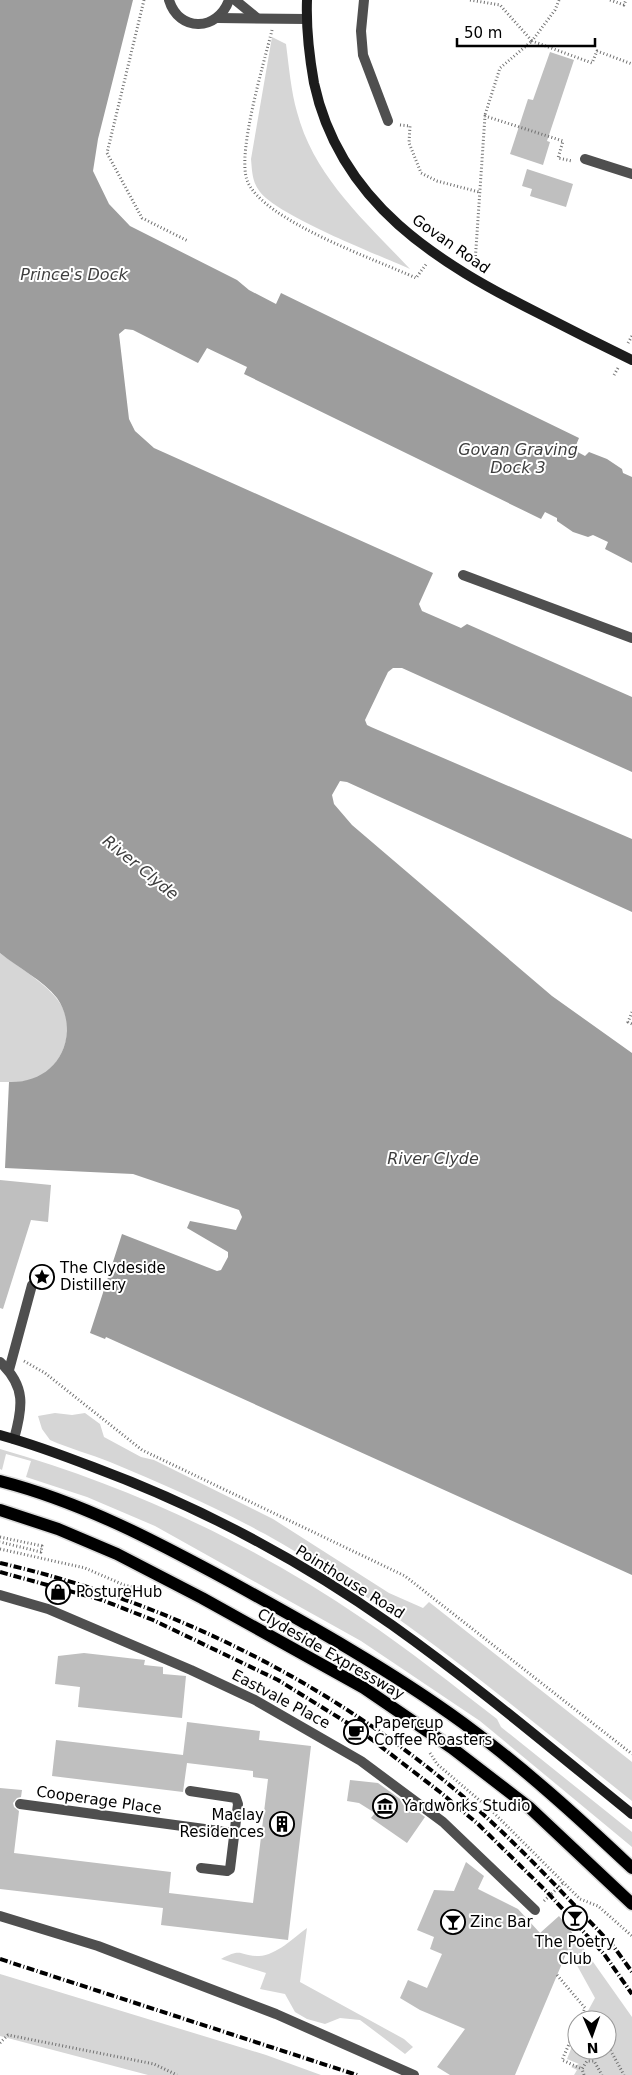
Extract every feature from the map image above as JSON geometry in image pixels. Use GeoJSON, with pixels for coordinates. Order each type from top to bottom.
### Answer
{"type":"FeatureCollection","features":[{"type":"Feature","properties":{"kind":"main road","name":"Clydeside Expressway"},"geometry":{"type":"LineString","coordinates":[[0,1481],[84,1510],[160,1543],[380,1667],[485,1740],[528,1773],[632,1868]]}},
{"type":"Feature","properties":{"kind":"main road","name":"Clydeside Expressway"},"geometry":{"type":"LineString","coordinates":[[0,1510],[58,1529],[117,1554],[202,1598],[364,1688],[452,1748],[530,1808],[632,1904]]}},
{"type":"Feature","properties":{"kind":"main road"},"geometry":{"type":"LineString","coordinates":[[589,1829],[632,1863]]}},
{"type":"Feature","properties":{"kind":"street"},"geometry":{"type":"LineString","coordinates":[[169,0],[174,11],[181,18],[190,23],[199,24],[209,23],[218,18],[225,10],[229,0]]}},
{"type":"Feature","properties":{"kind":"street"},"geometry":{"type":"LineString","coordinates":[[235,0],[257,18]]}},
{"type":"Feature","properties":{"kind":"street","name":"Govan Road"},"geometry":{"type":"LineString","coordinates":[[308,0],[306,19],[312,69],[317,97],[327,128],[344,161],[363,188],[390,219],[433,254],[473,280],[632,360]]}},
{"type":"Feature","properties":{"kind":"street"},"geometry":{"type":"LineString","coordinates":[[364,0],[361,32],[363,55],[388,121]]}},
{"type":"Feature","properties":{"kind":"street"},"geometry":{"type":"LineString","coordinates":[[218,18],[306,19]]}},
{"type":"Feature","properties":{"kind":"street"},"geometry":{"type":"LineString","coordinates":[[585,159],[632,174]]}},
{"type":"Feature","properties":{"kind":"street"},"geometry":{"type":"LineString","coordinates":[[463,575],[632,638]]}},
{"type":"Feature","properties":{"kind":"street"},"geometry":{"type":"LineString","coordinates":[[9,1370],[32,1285]]}},
{"type":"Feature","properties":{"kind":"street"},"geometry":{"type":"LineString","coordinates":[[0,1362],[9,1370],[18,1387],[21,1402],[20,1416],[14,1439]]}},
{"type":"Feature","properties":{"kind":"street","name":"Pointhouse Road"},"geometry":{"type":"LineString","coordinates":[[0,1436],[14,1439],[118,1476],[164,1496],[254,1540],[338,1590],[392,1625],[441,1662],[632,1814]]}},
{"type":"Feature","properties":{"kind":"street","name":"Eastvale Place"},"geometry":{"type":"LineString","coordinates":[[0,1595],[48,1609],[191,1670],[255,1700],[361,1761],[442,1822],[535,1910]]}},
{"type":"Feature","properties":{"kind":"street"},"geometry":{"type":"LineString","coordinates":[[190,1791],[236,1798],[238,1804],[230,1868],[226,1871],[201,1868]]}},
{"type":"Feature","properties":{"kind":"street","name":"Cooperage Place"},"geometry":{"type":"LineString","coordinates":[[20,1804],[234,1833]]}},
{"type":"Feature","properties":{"kind":"street"},"geometry":{"type":"LineString","coordinates":[[0,1916],[98,1946],[276,2014],[414,2075]]}},
{"type":"Feature","properties":{"kind":"path"},"geometry":{"type":"LineString","coordinates":[[144,0],[107,153],[142,218],[188,240]]}},
{"type":"Feature","properties":{"kind":"path"},"geometry":{"type":"LineString","coordinates":[[470,0],[500,5],[532,41],[592,63],[597,51],[632,64]]}},
{"type":"Feature","properties":{"kind":"path"},"geometry":{"type":"LineString","coordinates":[[473,280],[485,116],[500,68],[532,41],[555,10],[559,0]]}},
{"type":"Feature","properties":{"kind":"path"},"geometry":{"type":"LineString","coordinates":[[610,0],[624,5],[626,0]]}},
{"type":"Feature","properties":{"kind":"path"},"geometry":{"type":"LineString","coordinates":[[279,18],[272,31],[244,148],[246,179],[255,195],[277,214],[300,227],[416,278],[433,254]]}},
{"type":"Feature","properties":{"kind":"path"},"geometry":{"type":"LineString","coordinates":[[485,116],[563,141],[558,158],[573,161],[585,159]]}},
{"type":"Feature","properties":{"kind":"path"},"geometry":{"type":"LineString","coordinates":[[388,121],[394,124],[410,126],[409,143],[421,173],[436,181],[480,192]]}},
{"type":"Feature","properties":{"kind":"path"},"geometry":{"type":"LineString","coordinates":[[632,1012],[628,1022],[632,1024]]}},
{"type":"Feature","properties":{"kind":"path"},"geometry":{"type":"LineString","coordinates":[[9,1370],[22,1361],[45,1373],[142,1450],[405,1576],[632,1754]]}},
{"type":"Feature","properties":{"kind":"path"},"geometry":{"type":"LineString","coordinates":[[0,1537],[42,1546],[41,1552],[0,1542]]}},
{"type":"Feature","properties":{"kind":"path"},"geometry":{"type":"LineString","coordinates":[[0,1549],[85,1568],[124,1585],[156,1592]]}},
{"type":"Feature","properties":{"kind":"path"},"geometry":{"type":"LineString","coordinates":[[423,1748],[430,1754],[436,1764],[492,1811],[580,1899],[598,1906],[632,1936]]}},
{"type":"Feature","properties":{"kind":"path"},"geometry":{"type":"LineString","coordinates":[[535,1910],[564,1882]]}},
{"type":"Feature","properties":{"kind":"path"},"geometry":{"type":"LineString","coordinates":[[557,1975],[585,2008],[584,2010]]}},
{"type":"Feature","properties":{"kind":"path"},"geometry":{"type":"LineString","coordinates":[[0,2042],[8,2035],[154,2064],[177,2075]]}},
{"type":"Feature","properties":{"kind":"path"},"geometry":{"type":"LineString","coordinates":[[567,2049],[562,2060],[582,2069],[584,2075]]}},
{"type":"Feature","properties":{"kind":"path"},"geometry":{"type":"LineString","coordinates":[[616,2060],[624,2075]]}},
{"type":"Feature","properties":{"kind":"path"},"geometry":{"type":"LineString","coordinates":[[582,2069],[587,2061],[594,2061],[602,2075]]}},
{"type":"Feature","properties":{"kind":"shaded area"},"geometry":{"type":"Polygon","coordinates":[[[272,37],[286,44],[297,112],[305,135],[316,157],[343,197],[410,269],[304,222],[267,199],[256,186],[251,159],[272,37]]]}},
{"type":"Feature","properties":{"kind":"shaded area"},"geometry":{"type":"Polygon","coordinates":[[[0,953],[38,980],[52,993],[63,1009],[67,1021],[65,1044],[60,1055],[54,1065],[34,1079],[0,1082],[0,953]]]}},
{"type":"Feature","properties":{"kind":"shaded area"},"geometry":{"type":"Polygon","coordinates":[[[55,1413],[72,1415],[85,1413],[100,1424],[104,1437],[141,1457],[154,1460],[273,1519],[389,1593],[423,1608],[429,1602],[632,1762],[632,1801],[454,1660],[362,1594],[314,1563],[265,1534],[189,1496],[110,1462],[50,1440],[42,1429],[38,1416],[55,1413]]]}},
{"type":"Feature","properties":{"kind":"shaded area"},"geometry":{"type":"Polygon","coordinates":[[[0,1449],[96,1480],[188,1519],[278,1566],[321,1591],[397,1643],[497,1719],[501,1727],[632,1832],[632,1847],[480,1721],[361,1641],[155,1526],[87,1497],[26,1477],[31,1461],[6,1454],[2,1470],[0,1469],[0,1449]]]}},
{"type":"Feature","properties":{"kind":"shaded area"},"geometry":{"type":"Polygon","coordinates":[[[307,1928],[300,1982],[404,2039],[413,2047],[405,2054],[360,2020],[340,2018],[325,2024],[307,2019],[295,2012],[285,1994],[260,1989],[266,1973],[221,1959],[233,1953],[259,1956],[272,1953],[307,1928]]]}},
{"type":"Feature","properties":{"kind":"shaded area"},"geometry":{"type":"Polygon","coordinates":[[[574,1935],[632,2017],[632,2075],[574,2075],[577,2070],[571,2067],[579,2064],[569,2060],[617,2060],[617,2010],[588,2010],[595,1998],[568,1949],[574,1935]]]}},
{"type":"Feature","properties":{"kind":"shaded area"},"geometry":{"type":"Polygon","coordinates":[[[0,1974],[266,2055],[321,2075],[148,2075],[0,2036],[0,1974]]]}},
{"type":"Feature","properties":{"kind":"water","name":"River Clyde"},"geometry":{"type":"Polygon","coordinates":[[[0,0],[133,0],[98,139],[93,171],[109,204],[130,226],[237,280],[249,290],[276,304],[281,293],[579,438],[574,450],[585,456],[589,452],[607,459],[622,469],[623,473],[632,477],[632,563],[605,549],[608,542],[593,535],[588,537],[573,532],[557,521],[557,518],[545,512],[541,519],[244,374],[247,367],[207,348],[198,363],[133,330],[125,329],[119,334],[129,419],[135,431],[154,448],[433,573],[419,604],[422,611],[461,628],[467,624],[632,697],[632,772],[402,668],[393,668],[388,672],[365,720],[367,725],[371,727],[632,839],[632,912],[347,782],[340,781],[332,795],[334,804],[352,825],[552,996],[632,1053],[632,1575],[106,1337],[105,1339],[90,1333],[122,1234],[217,1271],[221,1270],[228,1257],[228,1252],[187,1228],[190,1221],[236,1230],[242,1217],[239,1210],[133,1174],[5,1168],[9,1082],[31,1079],[49,1069],[61,1053],[67,1031],[65,1014],[57,998],[38,980],[0,953],[0,0]]]}},
{"type":"Feature","properties":{"kind":"building"},"geometry":{"type":"Polygon","coordinates":[[[550,52],[574,60],[547,141],[550,142],[543,165],[510,154],[528,99],[533,100],[550,52]]]}},
{"type":"Feature","properties":{"kind":"building"},"geometry":{"type":"Polygon","coordinates":[[[527,169],[573,184],[566,207],[530,196],[532,189],[522,186],[527,169]]]}},
{"type":"Feature","properties":{"kind":"building"},"geometry":{"type":"Polygon","coordinates":[[[0,1180],[51,1185],[48,1222],[31,1220],[3,1309],[0,1308],[0,1180]]]}},
{"type":"Feature","properties":{"kind":"building"},"geometry":{"type":"Polygon","coordinates":[[[84,1653],[145,1660],[144,1665],[163,1667],[163,1674],[186,1676],[182,1718],[78,1707],[80,1687],[55,1684],[58,1656],[84,1653]]]}},
{"type":"Feature","properties":{"kind":"building","name":"Maclay Residences"},"geometry":{"type":"Polygon","coordinates":[[[187,1722],[260,1731],[259,1740],[311,1746],[288,1940],[161,1925],[163,1908],[0,1889],[0,1788],[22,1790],[21,1797],[17,1798],[13,1803],[14,1807],[19,1811],[14,1853],[171,1872],[169,1893],[253,1903],[268,1779],[253,1777],[253,1771],[187,1763],[183,1792],[52,1776],[56,1740],[183,1755],[187,1722]]]}},
{"type":"Feature","properties":{"kind":"building"},"geometry":{"type":"Polygon","coordinates":[[[350,1780],[378,1783],[425,1817],[407,1843],[371,1818],[375,1813],[359,1803],[347,1801],[350,1780]]]}},
{"type":"Feature","properties":{"kind":"building"},"geometry":{"type":"Polygon","coordinates":[[[466,1862],[484,1876],[478,1889],[518,1909],[540,1933],[559,1916],[574,1935],[515,2075],[450,2075],[437,2067],[465,2029],[420,2010],[400,1998],[408,1980],[427,1988],[442,1954],[430,1949],[434,1937],[417,1930],[434,1890],[454,1891],[466,1862]]]}},
{"type":"Feature","properties":{"kind":"railway"},"geometry":{"type":"LineString","coordinates":[[0,1563],[120,1598],[179,1621],[236,1647],[346,1709],[398,1745],[447,1783],[491,1821],[614,1947],[632,1972]]}},
{"type":"Feature","properties":{"kind":"railway"},"geometry":{"type":"LineString","coordinates":[[0,1572],[102,1600],[153,1620],[278,1680],[362,1732],[478,1824],[547,1892],[604,1954],[632,1994]]}},
{"type":"Feature","properties":{"kind":"railway"},"geometry":{"type":"LineString","coordinates":[[0,1959],[357,2075]]}},
{"type":"Feature","properties":{"kind":"place","name":"The Clydeside Distillery"},"geometry":{"type":"Point","coordinates":[42,1277]}},
{"type":"Feature","properties":{"kind":"place","name":"PostureHub"},"geometry":{"type":"Point","coordinates":[58,1592]}},
{"type":"Feature","properties":{"kind":"place","name":"Papercup Coffee Roasters"},"geometry":{"type":"Point","coordinates":[356,1732]}},
{"type":"Feature","properties":{"kind":"place","name":"Yardworks Studio"},"geometry":{"type":"Point","coordinates":[385,1806]}},
{"type":"Feature","properties":{"kind":"place","name":"Maclay Residences"},"geometry":{"type":"Point","coordinates":[282,1824]}},
{"type":"Feature","properties":{"kind":"place","name":"The Poetry Club"},"geometry":{"type":"Point","coordinates":[575,1918]}},
{"type":"Feature","properties":{"kind":"place","name":"Zinc Bar"},"geometry":{"type":"Point","coordinates":[453,1922]}},
{"type":"Feature","properties":{"kind":"water label","name":"Prince's Dock"},"geometry":{"type":"Point","coordinates":[74,274]}},
{"type":"Feature","properties":{"kind":"water label","name":"Govan Graving Dock 3"},"geometry":{"type":"Point","coordinates":[518,458]}}]}
